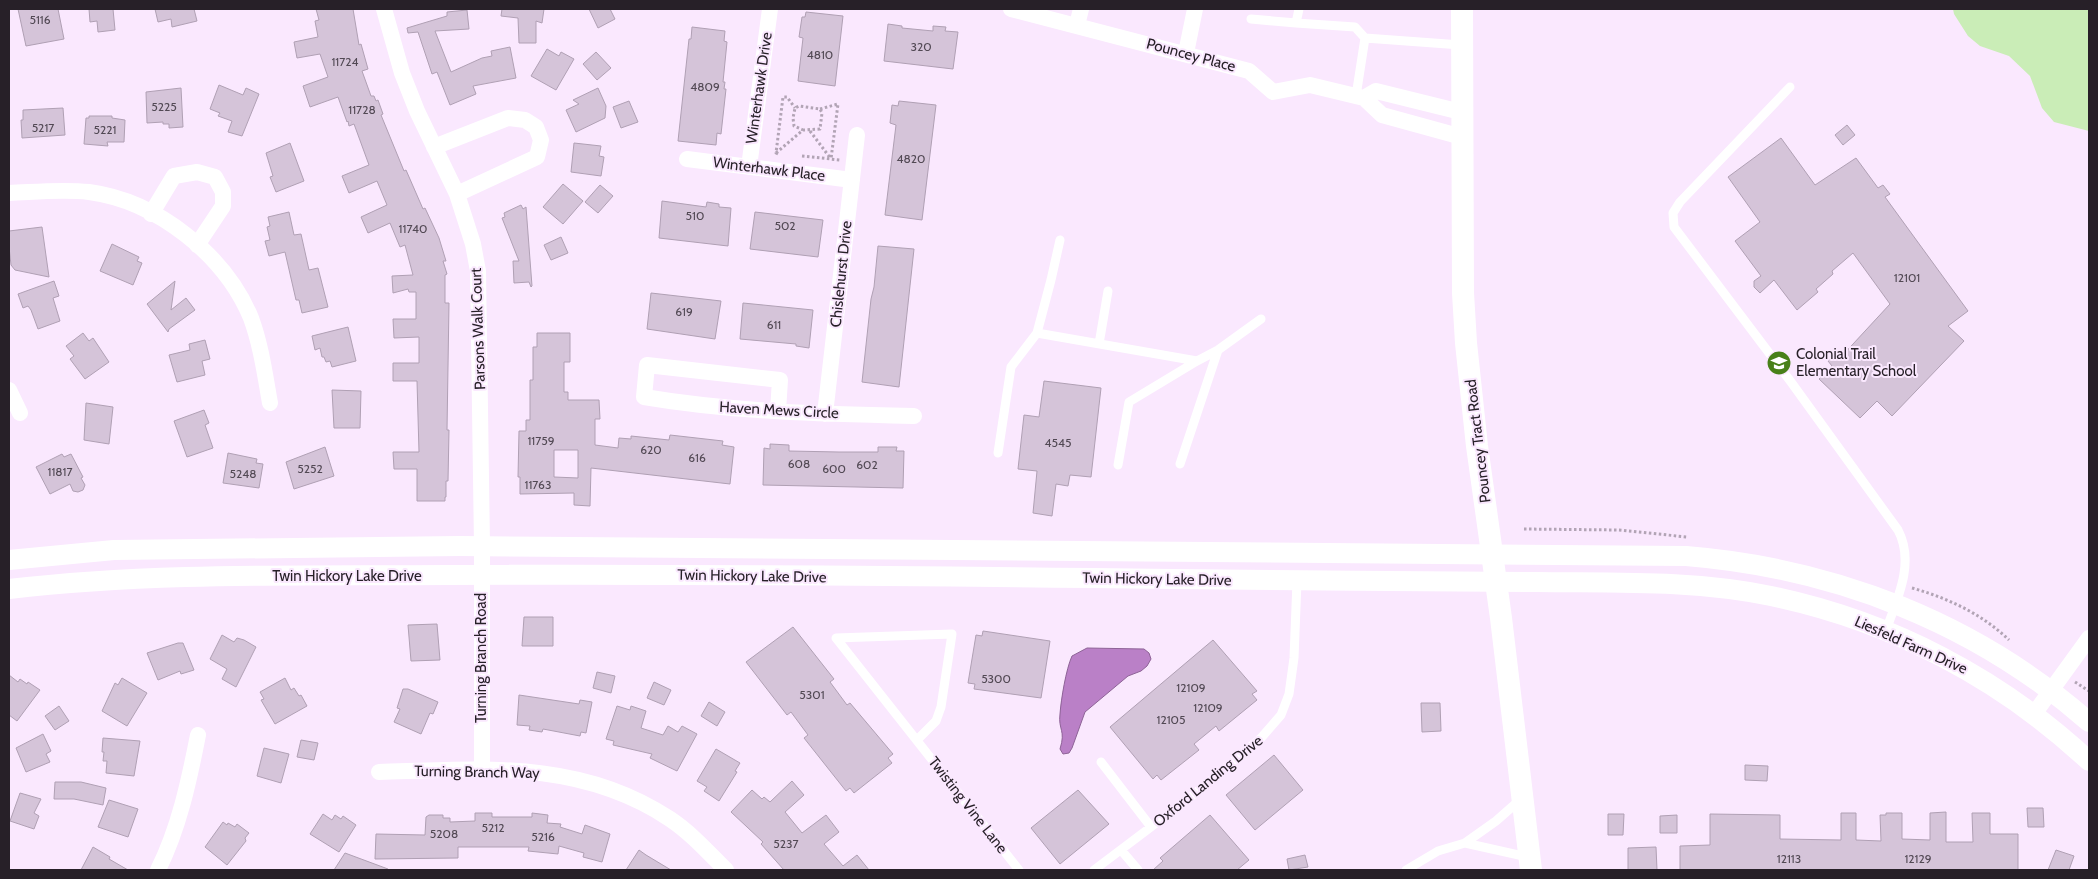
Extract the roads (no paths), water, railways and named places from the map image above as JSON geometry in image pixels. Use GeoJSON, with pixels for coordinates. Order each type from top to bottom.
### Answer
{"type":"FeatureCollection","features":[{"type":"Feature","properties":{"kind":"main road","name":"Pouncey Tract Road"},"geometry":{"type":"LineString","coordinates":[[1462,9],[1463,293],[1466,343],[1476,446],[1496,582],[1530,864]]}},
{"type":"Feature","properties":{"kind":"street","name":"Parsons Walk Court"},"geometry":{"type":"LineString","coordinates":[[384,9],[402,73],[417,111],[457,194],[473,244],[478,271],[482,546]]}},
{"type":"Feature","properties":{"kind":"street","name":"Winterhawk Drive"},"geometry":{"type":"LineString","coordinates":[[749,167],[770,9]]}},
{"type":"Feature","properties":{"kind":"street","name":"Pouncey Place"},"geometry":{"type":"LineString","coordinates":[[1011,9],[1079,17],[1186,53],[1248,71],[1273,92],[1310,85],[1360,97],[1382,115],[1462,137]]}},
{"type":"Feature","properties":{"kind":"street"},"geometry":{"type":"LineString","coordinates":[[1186,53],[1195,9]]}},
{"type":"Feature","properties":{"kind":"street","name":"Pouncey Place"},"geometry":{"type":"LineString","coordinates":[[1360,97],[1376,91],[1461,112]]}},
{"type":"Feature","properties":{"kind":"street"},"geometry":{"type":"LineString","coordinates":[[434,147],[508,118],[525,120],[536,127],[541,140],[537,157],[457,194]]}},
{"type":"Feature","properties":{"kind":"street","name":"Chislehurst Drive"},"geometry":{"type":"LineString","coordinates":[[826,414],[858,135]]}},
{"type":"Feature","properties":{"kind":"street","name":"Winterhawk Place"},"geometry":{"type":"LineString","coordinates":[[687,159],[852,180]]}},
{"type":"Feature","properties":{"kind":"street"},"geometry":{"type":"LineString","coordinates":[[151,214],[174,176],[197,172],[215,177],[223,192],[223,206],[197,245]]}},
{"type":"Feature","properties":{"kind":"street"},"geometry":{"type":"LineString","coordinates":[[9,193],[63,190],[89,192],[132,204],[186,234],[219,265],[236,289],[250,316],[255,330],[270,403]]}},
{"type":"Feature","properties":{"kind":"street","name":"Haven Mews Circle"},"geometry":{"type":"LineString","coordinates":[[778,411],[780,380],[647,365],[644,397],[722,408],[826,414],[914,416]]}},
{"type":"Feature","properties":{"kind":"street"},"geometry":{"type":"LineString","coordinates":[[9,390],[20,413]]}},
{"type":"Feature","properties":{"kind":"street","name":"Twin Hickory Lake Drive"},"geometry":{"type":"LineString","coordinates":[[9,560],[114,550],[482,546],[1492,554]]}},
{"type":"Feature","properties":{"kind":"street","name":"Turning Branch Road"},"geometry":{"type":"LineString","coordinates":[[482,546],[482,770]]}},
{"type":"Feature","properties":{"kind":"street","name":"Liesfeld Farm Drive"},"geometry":{"type":"LineString","coordinates":[[1492,554],[1657,555],[1714,558],[1799,573],[1854,588],[1896,603],[1986,648],[2050,691],[2089,722]]}},
{"type":"Feature","properties":{"kind":"street","name":"Twin Hickory Lake Drive"},"geometry":{"type":"LineString","coordinates":[[9,589],[107,579],[482,575],[706,575],[1496,582]]}},
{"type":"Feature","properties":{"kind":"street","name":"Liesfeld Farm Drive"},"geometry":{"type":"LineString","coordinates":[[1496,582],[1650,583],[1736,590],[1821,608],[1886,630],[1973,673],[2034,714],[2089,761]]}},
{"type":"Feature","properties":{"kind":"street"},"geometry":{"type":"LineString","coordinates":[[2034,714],[2089,638]]}},
{"type":"Feature","properties":{"kind":"street"},"geometry":{"type":"LineString","coordinates":[[158,870],[169,848],[187,789],[198,735]]}},
{"type":"Feature","properties":{"kind":"street","name":"Turning Branch Way"},"geometry":{"type":"LineString","coordinates":[[379,772],[525,771],[555,774],[589,782],[644,804],[670,820],[702,844],[726,870]]}},
{"type":"Feature","properties":{"kind":"lane"},"geometry":{"type":"LineString","coordinates":[[1296,22],[1299,9]]}},
{"type":"Feature","properties":{"kind":"lane"},"geometry":{"type":"LineString","coordinates":[[1251,19],[1355,27],[1365,38],[1462,45]]}},
{"type":"Feature","properties":{"kind":"lane"},"geometry":{"type":"LineString","coordinates":[[1360,97],[1365,38]]}},
{"type":"Feature","properties":{"kind":"lane"},"geometry":{"type":"LineString","coordinates":[[1790,87],[1680,202],[1673,213],[1674,227],[1791,382],[1898,530],[1905,546],[1906,555],[1901,586],[1886,630]]}},
{"type":"Feature","properties":{"kind":"lane"},"geometry":{"type":"LineString","coordinates":[[998,453],[1011,367],[1036,333],[1052,280],[1060,240]]}},
{"type":"Feature","properties":{"kind":"lane"},"geometry":{"type":"LineString","coordinates":[[1099,344],[1108,291]]}},
{"type":"Feature","properties":{"kind":"lane"},"geometry":{"type":"LineString","coordinates":[[1118,465],[1129,402],[1218,350],[1262,319]]}},
{"type":"Feature","properties":{"kind":"lane"},"geometry":{"type":"LineString","coordinates":[[1036,333],[1197,361]]}},
{"type":"Feature","properties":{"kind":"lane"},"geometry":{"type":"LineString","coordinates":[[1180,464],[1218,350]]}},
{"type":"Feature","properties":{"kind":"lane","name":"Oxford Landing Drive"},"geometry":{"type":"LineString","coordinates":[[1094,870],[1262,738],[1281,715],[1289,694],[1292,676],[1297,581]]}},
{"type":"Feature","properties":{"kind":"lane","name":"Twisting Vine Lane"},"geometry":{"type":"LineString","coordinates":[[917,740],[936,721],[941,707],[952,634],[836,638],[1019,870]]}},
{"type":"Feature","properties":{"kind":"lane"},"geometry":{"type":"LineString","coordinates":[[1101,762],[1151,827]]}},
{"type":"Feature","properties":{"kind":"lane"},"geometry":{"type":"LineString","coordinates":[[1406,870],[1438,851],[1465,842],[1496,821],[1523,796]]}},
{"type":"Feature","properties":{"kind":"lane"},"geometry":{"type":"LineString","coordinates":[[1465,842],[1530,864]]}},
{"type":"Feature","properties":{"kind":"lane"},"geometry":{"type":"LineString","coordinates":[[1121,850],[1138,870]]}},
{"type":"Feature","properties":{"kind":"place","name":"Colonial Trail Elementary School"},"geometry":{"type":"Point","coordinates":[1779,363]}}]}
